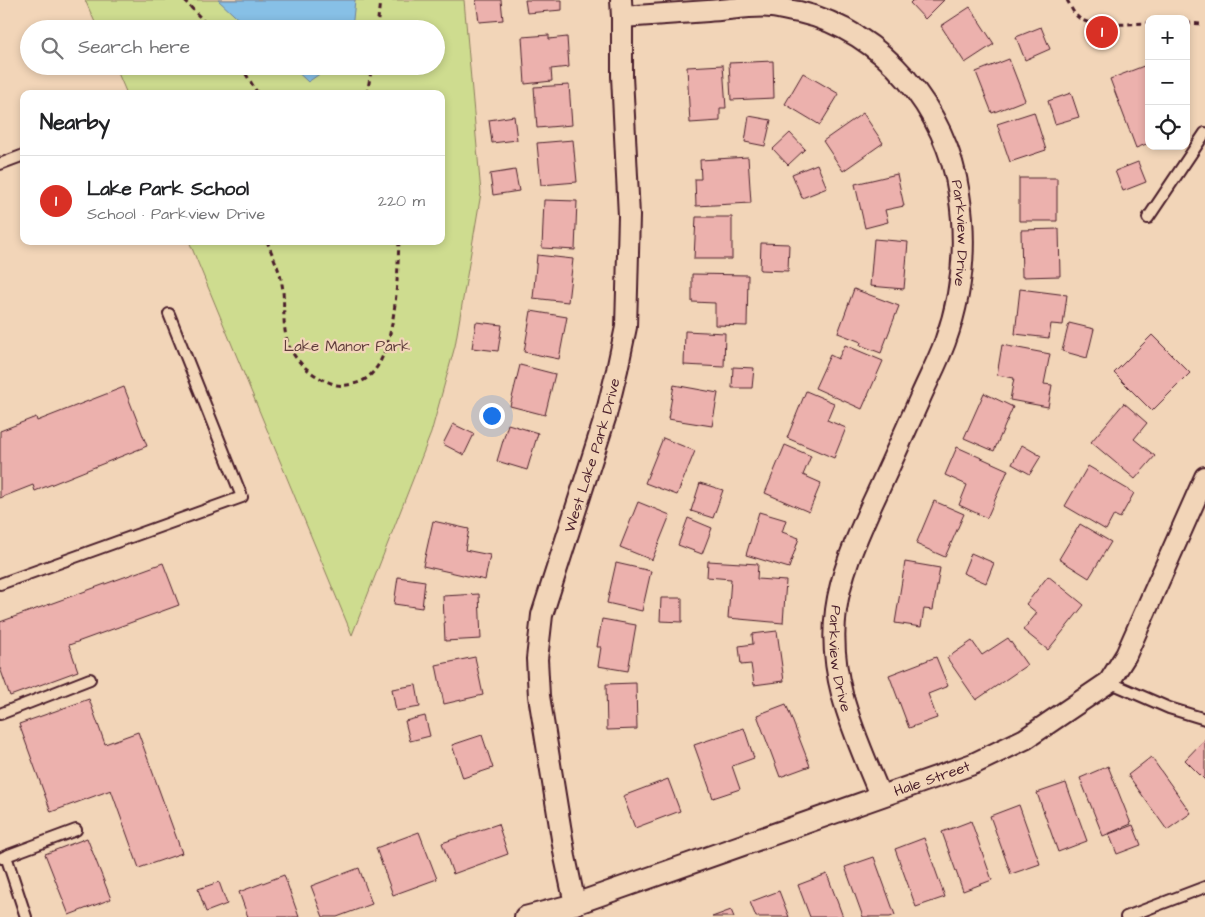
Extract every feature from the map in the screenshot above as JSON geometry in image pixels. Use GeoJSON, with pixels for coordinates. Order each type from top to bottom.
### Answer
{"type":"FeatureCollection","features":[{"type":"Feature","properties":{"kind":"street","name":"Parkview Drive"},"geometry":{"type":"LineString","coordinates":[[621,8],[770,7],[802,13],[836,25],[869,43],[897,67],[917,92],[936,123],[950,156],[959,193],[962,225],[963,264],[958,297],[944,345],[856,541],[842,578],[836,608],[834,634],[839,686],[846,713],[880,796]]}},
{"type":"Feature","properties":{"kind":"street","name":"West Lake Park Drive"},"geometry":{"type":"LineString","coordinates":[[575,904],[565,857],[539,696],[538,659],[542,615],[606,415],[618,370],[626,327],[629,216],[622,76],[621,8]]}},
{"type":"Feature","properties":{"kind":"street","name":"Hale Street"},"geometry":{"type":"LineString","coordinates":[[524,917],[575,904],[973,764],[1025,739],[1109,682],[1126,654],[1205,477]]}},
{"type":"Feature","properties":{"kind":"lane"},"geometry":{"type":"LineString","coordinates":[[1148,218],[1205,133]]}},
{"type":"Feature","properties":{"kind":"lane"},"geometry":{"type":"LineString","coordinates":[[0,164],[20,156]]}},
{"type":"Feature","properties":{"kind":"lane"},"geometry":{"type":"LineString","coordinates":[[0,584],[242,497],[169,314]]}},
{"type":"Feature","properties":{"kind":"lane"},"geometry":{"type":"LineString","coordinates":[[0,714],[90,679]]}},
{"type":"Feature","properties":{"kind":"lane"},"geometry":{"type":"LineString","coordinates":[[1109,682],[1169,708],[1205,719]]}},
{"type":"Feature","properties":{"kind":"lane"},"geometry":{"type":"LineString","coordinates":[[26,917],[3,857],[76,830]]}},
{"type":"Feature","properties":{"kind":"lane"},"geometry":{"type":"LineString","coordinates":[[1126,917],[1205,887]]}},
{"type":"Feature","properties":{"kind":"path"},"geometry":{"type":"LineString","coordinates":[[184,0],[203,20]]}},
{"type":"Feature","properties":{"kind":"path"},"geometry":{"type":"LineString","coordinates":[[378,20],[380,0]]}},
{"type":"Feature","properties":{"kind":"path"},"geometry":{"type":"LineString","coordinates":[[1067,0],[1077,17],[1086,23],[1145,23]]}},
{"type":"Feature","properties":{"kind":"path"},"geometry":{"type":"LineString","coordinates":[[1190,23],[1202,24]]}},
{"type":"Feature","properties":{"kind":"path"},"geometry":{"type":"LineString","coordinates":[[246,75],[256,90]]}},
{"type":"Feature","properties":{"kind":"path"},"geometry":{"type":"LineString","coordinates":[[369,90],[371,75]]}},
{"type":"Feature","properties":{"kind":"path"},"geometry":{"type":"LineString","coordinates":[[268,245],[282,283],[285,329],[291,350],[303,366],[321,379],[340,386],[357,384],[371,377],[388,344],[395,303],[399,245]]}},
{"type":"Feature","properties":{"kind":"green space","name":"Lake Manor Park"},"geometry":{"type":"Polygon","coordinates":[[[85,0],[464,0],[481,193],[455,346],[431,433],[352,635],[191,245],[445,245],[445,90],[125,90],[119,75],[445,75],[445,20],[94,20],[85,0]]]}},
{"type":"Feature","properties":{"kind":"water"},"geometry":{"type":"Polygon","coordinates":[[[218,0],[355,0],[353,20],[239,20],[218,0]]]}},
{"type":"Feature","properties":{"kind":"water"},"geometry":{"type":"Polygon","coordinates":[[[301,75],[318,75],[308,82],[301,75]]]}},
{"type":"Feature","properties":{"kind":"building"},"geometry":{"type":"Polygon","coordinates":[[[476,0],[501,0],[503,20],[479,22],[476,0]]]}},
{"type":"Feature","properties":{"kind":"building"},"geometry":{"type":"Polygon","coordinates":[[[525,0],[562,0],[562,10],[527,13],[525,0]]]}},
{"type":"Feature","properties":{"kind":"building"},"geometry":{"type":"Polygon","coordinates":[[[913,0],[944,0],[925,19],[910,3],[913,0]]]}},
{"type":"Feature","properties":{"kind":"building"},"geometry":{"type":"Polygon","coordinates":[[[970,7],[994,44],[965,63],[941,26],[970,7]]]}},
{"type":"Feature","properties":{"kind":"building"},"geometry":{"type":"Polygon","coordinates":[[[1041,27],[1050,49],[1025,60],[1016,37],[1041,27]]]}},
{"type":"Feature","properties":{"kind":"building"},"geometry":{"type":"Polygon","coordinates":[[[549,35],[549,39],[567,37],[569,67],[551,69],[552,81],[525,84],[522,37],[549,35]]]}},
{"type":"Feature","properties":{"kind":"building"},"geometry":{"type":"Polygon","coordinates":[[[1009,59],[1025,100],[992,113],[976,72],[1009,59]]]}},
{"type":"Feature","properties":{"kind":"building"},"geometry":{"type":"Polygon","coordinates":[[[773,61],[774,98],[731,100],[729,63],[773,61]]]}},
{"type":"Feature","properties":{"kind":"building"},"geometry":{"type":"Polygon","coordinates":[[[723,65],[726,108],[720,108],[720,121],[690,123],[687,67],[723,65]]]}},
{"type":"Feature","properties":{"kind":"building"},"geometry":{"type":"Polygon","coordinates":[[[1145,66],[1145,145],[1136,148],[1110,79],[1145,66]]]}},
{"type":"Feature","properties":{"kind":"building"},"geometry":{"type":"Polygon","coordinates":[[[803,73],[839,94],[820,125],[785,104],[803,73]]]}},
{"type":"Feature","properties":{"kind":"building"},"geometry":{"type":"Polygon","coordinates":[[[569,85],[572,125],[537,128],[534,87],[569,85]]]}},
{"type":"Feature","properties":{"kind":"building"},"geometry":{"type":"Polygon","coordinates":[[[1071,93],[1079,117],[1055,124],[1048,101],[1071,93]]]}},
{"type":"Feature","properties":{"kind":"building"},"geometry":{"type":"Polygon","coordinates":[[[1034,112],[1046,150],[1010,162],[997,124],[1034,112]]]}},
{"type":"Feature","properties":{"kind":"building"},"geometry":{"type":"Polygon","coordinates":[[[863,113],[883,143],[843,171],[823,141],[863,113]]]}},
{"type":"Feature","properties":{"kind":"building"},"geometry":{"type":"Polygon","coordinates":[[[514,116],[517,140],[492,143],[489,120],[514,116]]]}},
{"type":"Feature","properties":{"kind":"building"},"geometry":{"type":"Polygon","coordinates":[[[749,116],[771,120],[765,146],[745,142],[749,116]]]}},
{"type":"Feature","properties":{"kind":"building"},"geometry":{"type":"Polygon","coordinates":[[[790,133],[805,149],[788,165],[773,149],[790,133]]]}},
{"type":"Feature","properties":{"kind":"building"},"geometry":{"type":"Polygon","coordinates":[[[573,140],[577,182],[541,185],[537,143],[573,140]]]}},
{"type":"Feature","properties":{"kind":"building"},"geometry":{"type":"Polygon","coordinates":[[[748,157],[751,203],[696,206],[695,179],[701,179],[700,160],[748,157]]]}},
{"type":"Feature","properties":{"kind":"building"},"geometry":{"type":"Polygon","coordinates":[[[1138,162],[1146,182],[1123,191],[1115,171],[1138,162]]]}},
{"type":"Feature","properties":{"kind":"building"},"geometry":{"type":"Polygon","coordinates":[[[817,164],[827,188],[802,198],[792,174],[817,164]]]}},
{"type":"Feature","properties":{"kind":"building"},"geometry":{"type":"Polygon","coordinates":[[[515,170],[519,191],[493,195],[490,174],[515,170]]]}},
{"type":"Feature","properties":{"kind":"building"},"geometry":{"type":"Polygon","coordinates":[[[897,174],[904,206],[885,210],[888,222],[865,228],[855,184],[897,174]]]}},
{"type":"Feature","properties":{"kind":"building"},"geometry":{"type":"Polygon","coordinates":[[[1019,178],[1057,178],[1057,221],[1019,221],[1019,178]]]}},
{"type":"Feature","properties":{"kind":"building"},"geometry":{"type":"Polygon","coordinates":[[[544,200],[577,201],[575,250],[542,248],[544,200]]]}},
{"type":"Feature","properties":{"kind":"building"},"geometry":{"type":"Polygon","coordinates":[[[696,217],[732,217],[732,259],[694,259],[696,217]]]}},
{"type":"Feature","properties":{"kind":"building"},"geometry":{"type":"Polygon","coordinates":[[[1059,229],[1060,276],[1022,277],[1021,230],[1059,229]]]}},
{"type":"Feature","properties":{"kind":"building"},"geometry":{"type":"Polygon","coordinates":[[[874,239],[908,242],[904,289],[870,286],[874,239]]]}},
{"type":"Feature","properties":{"kind":"building"},"geometry":{"type":"Polygon","coordinates":[[[761,243],[789,244],[788,271],[760,270],[761,243]]]}},
{"type":"Feature","properties":{"kind":"building"},"geometry":{"type":"Polygon","coordinates":[[[537,255],[573,259],[568,302],[533,298],[537,255]]]}},
{"type":"Feature","properties":{"kind":"building"},"geometry":{"type":"Polygon","coordinates":[[[692,274],[748,275],[747,326],[715,325],[715,303],[692,302],[692,274]]]}},
{"type":"Feature","properties":{"kind":"building"},"geometry":{"type":"Polygon","coordinates":[[[854,289],[899,306],[881,353],[860,345],[861,342],[838,333],[854,289]]]}},
{"type":"Feature","properties":{"kind":"building"},"geometry":{"type":"Polygon","coordinates":[[[1020,289],[1067,295],[1063,325],[1051,324],[1049,338],[1015,334],[1020,289]]]}},
{"type":"Feature","properties":{"kind":"building"},"geometry":{"type":"Polygon","coordinates":[[[531,311],[567,317],[559,359],[524,352],[531,311]]]}},
{"type":"Feature","properties":{"kind":"building"},"geometry":{"type":"Polygon","coordinates":[[[476,322],[502,325],[498,351],[472,348],[476,322]]]}},
{"type":"Feature","properties":{"kind":"building"},"geometry":{"type":"Polygon","coordinates":[[[1069,323],[1094,329],[1087,358],[1062,351],[1069,323]]]}},
{"type":"Feature","properties":{"kind":"building"},"geometry":{"type":"Polygon","coordinates":[[[685,331],[725,333],[724,367],[684,365],[685,331]]]}},
{"type":"Feature","properties":{"kind":"building"},"geometry":{"type":"Polygon","coordinates":[[[1152,335],[1190,373],[1152,411],[1114,373],[1152,335]]]}},
{"type":"Feature","properties":{"kind":"building"},"geometry":{"type":"Polygon","coordinates":[[[845,345],[883,361],[862,409],[815,388],[830,355],[838,359],[845,345]]]}},
{"type":"Feature","properties":{"kind":"building"},"geometry":{"type":"Polygon","coordinates":[[[1002,345],[1050,354],[1044,384],[1052,385],[1048,407],[1010,400],[1014,378],[997,375],[1002,345]]]}},
{"type":"Feature","properties":{"kind":"building"},"geometry":{"type":"Polygon","coordinates":[[[520,365],[555,374],[545,415],[510,406],[520,365]]]}},
{"type":"Feature","properties":{"kind":"building"},"geometry":{"type":"Polygon","coordinates":[[[733,367],[754,368],[752,388],[732,388],[733,367]]]}},
{"type":"Feature","properties":{"kind":"building"},"geometry":{"type":"Polygon","coordinates":[[[674,385],[718,393],[712,426],[668,419],[674,385]]]}},
{"type":"Feature","properties":{"kind":"building"},"geometry":{"type":"Polygon","coordinates":[[[124,387],[147,446],[35,491],[33,485],[0,498],[0,431],[36,417],[37,421],[124,387]]]}},
{"type":"Feature","properties":{"kind":"building"},"geometry":{"type":"Polygon","coordinates":[[[806,391],[834,403],[827,420],[846,428],[834,458],[787,438],[806,391]]]}},
{"type":"Feature","properties":{"kind":"building"},"geometry":{"type":"Polygon","coordinates":[[[984,393],[1013,407],[994,451],[964,438],[984,393]]]}},
{"type":"Feature","properties":{"kind":"building"},"geometry":{"type":"Polygon","coordinates":[[[1124,403],[1147,423],[1134,439],[1155,456],[1135,479],[1091,442],[1124,403]]]}},
{"type":"Feature","properties":{"kind":"building"},"geometry":{"type":"Polygon","coordinates":[[[453,424],[474,434],[464,455],[443,444],[453,424]]]}},
{"type":"Feature","properties":{"kind":"building"},"geometry":{"type":"Polygon","coordinates":[[[508,424],[538,433],[527,470],[497,461],[508,424]]]}},
{"type":"Feature","properties":{"kind":"building"},"geometry":{"type":"Polygon","coordinates":[[[663,438],[695,451],[677,495],[645,483],[663,438]]]}},
{"type":"Feature","properties":{"kind":"building"},"geometry":{"type":"Polygon","coordinates":[[[785,445],[811,456],[803,475],[821,483],[809,512],[765,493],[785,445]]]}},
{"type":"Feature","properties":{"kind":"building"},"geometry":{"type":"Polygon","coordinates":[[[1022,445],[1041,456],[1030,474],[1012,464],[1022,445]]]}},
{"type":"Feature","properties":{"kind":"building"},"geometry":{"type":"Polygon","coordinates":[[[957,447],[1008,470],[987,518],[959,505],[967,485],[945,475],[957,447]]]}},
{"type":"Feature","properties":{"kind":"building"},"geometry":{"type":"Polygon","coordinates":[[[1088,466],[1134,493],[1120,518],[1114,515],[1106,530],[1065,506],[1088,466]]]}},
{"type":"Feature","properties":{"kind":"building"},"geometry":{"type":"Polygon","coordinates":[[[700,483],[723,490],[713,518],[691,511],[700,483]]]}},
{"type":"Feature","properties":{"kind":"building"},"geometry":{"type":"Polygon","coordinates":[[[934,501],[964,514],[945,557],[916,544],[934,501]]]}},
{"type":"Feature","properties":{"kind":"building"},"geometry":{"type":"Polygon","coordinates":[[[638,502],[670,515],[652,560],[620,547],[638,502]]]}},
{"type":"Feature","properties":{"kind":"building"},"geometry":{"type":"Polygon","coordinates":[[[759,512],[786,520],[782,532],[799,538],[789,568],[746,555],[759,512]]]}},
{"type":"Feature","properties":{"kind":"building"},"geometry":{"type":"Polygon","coordinates":[[[688,518],[712,528],[702,554],[678,545],[688,518]]]}},
{"type":"Feature","properties":{"kind":"building"},"geometry":{"type":"Polygon","coordinates":[[[433,521],[469,529],[465,550],[490,555],[485,580],[423,566],[433,521]]]}},
{"type":"Feature","properties":{"kind":"building"},"geometry":{"type":"Polygon","coordinates":[[[1080,524],[1111,542],[1089,578],[1059,559],[1080,524]]]}},
{"type":"Feature","properties":{"kind":"building"},"geometry":{"type":"Polygon","coordinates":[[[971,553],[994,563],[986,583],[963,573],[971,553]]]}},
{"type":"Feature","properties":{"kind":"building"},"geometry":{"type":"Polygon","coordinates":[[[708,561],[758,564],[757,579],[786,581],[783,623],[728,618],[731,579],[707,577],[708,561]]]}},
{"type":"Feature","properties":{"kind":"building"},"geometry":{"type":"Polygon","coordinates":[[[905,562],[940,568],[933,610],[924,609],[921,627],[895,623],[905,562]]]}},
{"type":"Feature","properties":{"kind":"building"},"geometry":{"type":"Polygon","coordinates":[[[163,563],[179,605],[69,645],[78,671],[10,696],[0,668],[0,622],[163,563]]]}},
{"type":"Feature","properties":{"kind":"building"},"geometry":{"type":"Polygon","coordinates":[[[616,563],[651,571],[642,611],[607,603],[616,563]]]}},
{"type":"Feature","properties":{"kind":"building"},"geometry":{"type":"Polygon","coordinates":[[[1048,576],[1084,605],[1048,650],[1023,630],[1037,613],[1026,604],[1048,576]]]}},
{"type":"Feature","properties":{"kind":"building"},"geometry":{"type":"Polygon","coordinates":[[[398,577],[425,581],[422,608],[394,604],[398,577]]]}},
{"type":"Feature","properties":{"kind":"building"},"geometry":{"type":"Polygon","coordinates":[[[479,594],[481,639],[445,641],[443,596],[479,594]]]}},
{"type":"Feature","properties":{"kind":"building"},"geometry":{"type":"Polygon","coordinates":[[[661,598],[682,598],[682,622],[660,621],[661,598]]]}},
{"type":"Feature","properties":{"kind":"building"},"geometry":{"type":"Polygon","coordinates":[[[602,619],[636,625],[628,671],[598,666],[601,647],[597,647],[602,619]]]}},
{"type":"Feature","properties":{"kind":"building"},"geometry":{"type":"Polygon","coordinates":[[[777,631],[784,681],[754,685],[751,664],[741,665],[739,646],[753,644],[752,634],[777,631]]]}},
{"type":"Feature","properties":{"kind":"building"},"geometry":{"type":"Polygon","coordinates":[[[1008,638],[1027,665],[976,700],[947,658],[972,641],[982,655],[1008,638]]]}},
{"type":"Feature","properties":{"kind":"building"},"geometry":{"type":"Polygon","coordinates":[[[475,657],[483,695],[444,704],[436,665],[475,657]]]}},
{"type":"Feature","properties":{"kind":"building"},"geometry":{"type":"Polygon","coordinates":[[[936,657],[948,686],[928,694],[937,718],[909,728],[889,675],[936,657]]]}},
{"type":"Feature","properties":{"kind":"building"},"geometry":{"type":"Polygon","coordinates":[[[636,683],[637,729],[607,730],[606,684],[636,683]]]}},
{"type":"Feature","properties":{"kind":"building"},"geometry":{"type":"Polygon","coordinates":[[[416,685],[420,707],[396,711],[392,689],[416,685]]]}},
{"type":"Feature","properties":{"kind":"building"},"geometry":{"type":"Polygon","coordinates":[[[89,699],[105,744],[138,732],[182,853],[139,868],[111,790],[51,812],[19,724],[89,699]]]}},
{"type":"Feature","properties":{"kind":"building"},"geometry":{"type":"Polygon","coordinates":[[[786,704],[810,766],[780,777],[757,715],[786,704]]]}},
{"type":"Feature","properties":{"kind":"building"},"geometry":{"type":"Polygon","coordinates":[[[425,716],[430,736],[410,741],[405,721],[425,716]]]}},
{"type":"Feature","properties":{"kind":"building"},"geometry":{"type":"Polygon","coordinates":[[[744,728],[754,758],[732,766],[740,789],[713,798],[694,745],[744,728]]]}},
{"type":"Feature","properties":{"kind":"building"},"geometry":{"type":"Polygon","coordinates":[[[482,735],[493,768],[463,778],[452,745],[482,735]]]}},
{"type":"Feature","properties":{"kind":"building"},"geometry":{"type":"Polygon","coordinates":[[[1205,739],[1205,780],[1185,760],[1205,739]]]}},
{"type":"Feature","properties":{"kind":"building"},"geometry":{"type":"Polygon","coordinates":[[[1151,757],[1191,813],[1167,830],[1128,775],[1151,757]]]}},
{"type":"Feature","properties":{"kind":"building"},"geometry":{"type":"Polygon","coordinates":[[[1108,766],[1131,824],[1103,836],[1080,778],[1108,766]]]}},
{"type":"Feature","properties":{"kind":"building"},"geometry":{"type":"Polygon","coordinates":[[[668,779],[680,811],[635,828],[623,796],[668,779]]]}},
{"type":"Feature","properties":{"kind":"building"},"geometry":{"type":"Polygon","coordinates":[[[1066,783],[1087,841],[1058,852],[1037,793],[1066,783]]]}},
{"type":"Feature","properties":{"kind":"building"},"geometry":{"type":"Polygon","coordinates":[[[1019,805],[1040,864],[1011,874],[990,816],[1019,805]]]}},
{"type":"Feature","properties":{"kind":"building"},"geometry":{"type":"Polygon","coordinates":[[[971,821],[992,880],[963,891],[942,832],[971,821]]]}},
{"type":"Feature","properties":{"kind":"building"},"geometry":{"type":"Polygon","coordinates":[[[498,824],[508,854],[453,874],[442,843],[498,824]]]}},
{"type":"Feature","properties":{"kind":"building"},"geometry":{"type":"Polygon","coordinates":[[[1133,825],[1141,845],[1117,854],[1109,834],[1133,825]]]}},
{"type":"Feature","properties":{"kind":"building"},"geometry":{"type":"Polygon","coordinates":[[[419,832],[437,879],[393,895],[376,848],[419,832]]]}},
{"type":"Feature","properties":{"kind":"building"},"geometry":{"type":"Polygon","coordinates":[[[87,838],[111,899],[69,915],[45,854],[87,838]]]}},
{"type":"Feature","properties":{"kind":"building"},"geometry":{"type":"Polygon","coordinates":[[[924,838],[945,897],[916,907],[895,849],[924,838]]]}},
{"type":"Feature","properties":{"kind":"building"},"geometry":{"type":"Polygon","coordinates":[[[874,857],[895,915],[890,917],[863,917],[845,867],[874,857]]]}},
{"type":"Feature","properties":{"kind":"building"},"geometry":{"type":"Polygon","coordinates":[[[359,868],[372,904],[337,917],[323,917],[311,886],[359,868]]]}},
{"type":"Feature","properties":{"kind":"building"},"geometry":{"type":"Polygon","coordinates":[[[827,874],[843,917],[810,917],[798,885],[827,874]]]}},
{"type":"Feature","properties":{"kind":"building"},"geometry":{"type":"Polygon","coordinates":[[[284,875],[299,917],[248,917],[239,892],[284,875]]]}},
{"type":"Feature","properties":{"kind":"building"},"geometry":{"type":"Polygon","coordinates":[[[219,882],[227,904],[206,912],[198,889],[219,882]]]}},
{"type":"Feature","properties":{"kind":"building"},"geometry":{"type":"Polygon","coordinates":[[[779,891],[789,917],[756,917],[750,902],[779,891]]]}},
{"type":"Feature","properties":{"kind":"building"},"geometry":{"type":"Polygon","coordinates":[[[731,910],[734,917],[712,917],[731,910]]]}},
{"type":"Feature","properties":{"kind":"place","name":"Lake Park School"},"geometry":{"type":"Point","coordinates":[1102,32]}}]}
